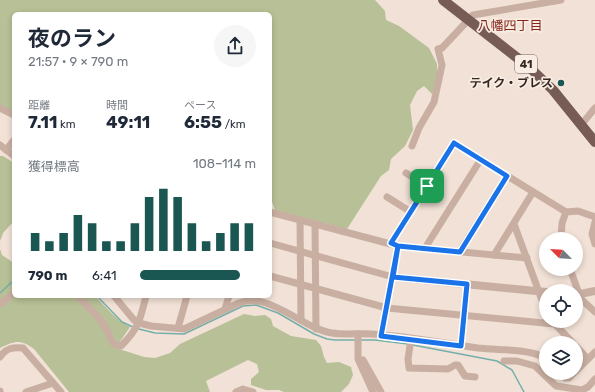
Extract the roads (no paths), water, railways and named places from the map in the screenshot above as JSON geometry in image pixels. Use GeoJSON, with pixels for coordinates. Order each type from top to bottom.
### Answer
{"type":"FeatureCollection","features":[{"type":"Feature","properties":{"kind":"main road","name":"41"},"geometry":{"type":"LineString","coordinates":[[443,0],[529,67],[553,90],[595,142]]}},
{"type":"Feature","properties":{"kind":"street"},"geometry":{"type":"LineString","coordinates":[[412,146],[419,128],[434,102],[442,65],[438,49],[442,48],[468,19],[473,15],[561,0]]}},
{"type":"Feature","properties":{"kind":"street"},"geometry":{"type":"LineString","coordinates":[[0,108],[12,114]]}},
{"type":"Feature","properties":{"kind":"street"},"geometry":{"type":"LineString","coordinates":[[581,125],[595,108]]}},
{"type":"Feature","properties":{"kind":"street"},"geometry":{"type":"LineString","coordinates":[[6,150],[12,142]]}},
{"type":"Feature","properties":{"kind":"street"},"geometry":{"type":"LineString","coordinates":[[391,243],[454,143],[566,212],[578,211],[595,216]]}},
{"type":"Feature","properties":{"kind":"street"},"geometry":{"type":"LineString","coordinates":[[0,145],[12,154]]}},
{"type":"Feature","properties":{"kind":"street"},"geometry":{"type":"LineString","coordinates":[[425,248],[481,159]]}},
{"type":"Feature","properties":{"kind":"street"},"geometry":{"type":"LineString","coordinates":[[406,173],[427,186]]}},
{"type":"Feature","properties":{"kind":"street"},"geometry":{"type":"LineString","coordinates":[[460,252],[507,176]]}},
{"type":"Feature","properties":{"kind":"street"},"geometry":{"type":"LineString","coordinates":[[494,255],[533,192]]}},
{"type":"Feature","properties":{"kind":"street"},"geometry":{"type":"LineString","coordinates":[[387,197],[411,212]]}},
{"type":"Feature","properties":{"kind":"street"},"geometry":{"type":"LineString","coordinates":[[561,232],[562,223],[566,212]]}},
{"type":"Feature","properties":{"kind":"street"},"geometry":{"type":"LineString","coordinates":[[272,213],[398,246],[527,258]]}},
{"type":"Feature","properties":{"kind":"street"},"geometry":{"type":"LineString","coordinates":[[300,220],[301,320]]}},
{"type":"Feature","properties":{"kind":"street"},"geometry":{"type":"LineString","coordinates":[[595,222],[592,234],[595,244]]}},
{"type":"Feature","properties":{"kind":"street"},"geometry":{"type":"LineString","coordinates":[[315,224],[316,329]]}},
{"type":"Feature","properties":{"kind":"street"},"geometry":{"type":"LineString","coordinates":[[514,224],[539,284]]}},
{"type":"Feature","properties":{"kind":"street"},"geometry":{"type":"LineString","coordinates":[[272,245],[393,277],[539,291]]}},
{"type":"Feature","properties":{"kind":"street"},"geometry":{"type":"LineString","coordinates":[[381,336],[398,246]]}},
{"type":"Feature","properties":{"kind":"street"},"geometry":{"type":"LineString","coordinates":[[272,277],[316,287],[387,308],[539,321]]}},
{"type":"Feature","properties":{"kind":"street"},"geometry":{"type":"LineString","coordinates":[[461,346],[467,284]]}},
{"type":"Feature","properties":{"kind":"street"},"geometry":{"type":"LineString","coordinates":[[583,294],[595,291]]}},
{"type":"Feature","properties":{"kind":"street"},"geometry":{"type":"LineString","coordinates":[[0,304],[12,295]]}},
{"type":"Feature","properties":{"kind":"street"},"geometry":{"type":"LineString","coordinates":[[80,298],[99,318],[107,330],[112,342],[121,346],[132,334],[139,323],[145,298]]}},
{"type":"Feature","properties":{"kind":"street"},"geometry":{"type":"LineString","coordinates":[[116,298],[134,320],[151,326],[184,329],[244,301],[256,301],[267,304],[316,329],[331,333],[358,338],[381,336],[411,343],[528,352],[539,355]]}},
{"type":"Feature","properties":{"kind":"street"},"geometry":{"type":"LineString","coordinates":[[178,328],[186,298]]}},
{"type":"Feature","properties":{"kind":"street"},"geometry":{"type":"LineString","coordinates":[[225,310],[228,298]]}},
{"type":"Feature","properties":{"kind":"street"},"geometry":{"type":"LineString","coordinates":[[583,300],[595,312]]}},
{"type":"Feature","properties":{"kind":"street"},"geometry":{"type":"LineString","coordinates":[[559,328],[566,336]]}},
{"type":"Feature","properties":{"kind":"street"},"geometry":{"type":"LineString","coordinates":[[358,338],[358,359],[373,392]]}},
{"type":"Feature","properties":{"kind":"street"},"geometry":{"type":"LineString","coordinates":[[411,343],[408,359],[409,368],[448,369],[458,365],[465,376],[475,377]]}},
{"type":"Feature","properties":{"kind":"street"},"geometry":{"type":"LineString","coordinates":[[0,357],[10,348],[23,348],[60,392]]}},
{"type":"Feature","properties":{"kind":"street"},"geometry":{"type":"LineString","coordinates":[[583,364],[595,352]]}},
{"type":"Feature","properties":{"kind":"street"},"geometry":{"type":"LineString","coordinates":[[358,353],[381,392]]}},
{"type":"Feature","properties":{"kind":"street"},"geometry":{"type":"LineString","coordinates":[[583,354],[588,359]]}},
{"type":"Feature","properties":{"kind":"street"},"geometry":{"type":"LineString","coordinates":[[504,361],[517,361],[535,366],[556,386],[582,390],[588,387],[595,379]]}},
{"type":"Feature","properties":{"kind":"street"},"geometry":{"type":"LineString","coordinates":[[26,392],[53,383]]}},
{"type":"Feature","properties":{"kind":"street"},"geometry":{"type":"LineString","coordinates":[[236,392],[243,389],[253,392]]}},
{"type":"Feature","properties":{"kind":"waterway"},"geometry":{"type":"LineString","coordinates":[[0,293],[12,282]]}},
{"type":"Feature","properties":{"kind":"waterway"},"geometry":{"type":"LineString","coordinates":[[99,298],[122,322],[133,327]]}},
{"type":"Feature","properties":{"kind":"waterway"},"geometry":{"type":"LineString","coordinates":[[139,329],[155,333],[184,334],[243,306],[256,305],[278,313],[314,334],[327,339],[356,340]]}},
{"type":"Feature","properties":{"kind":"waterway"},"geometry":{"type":"LineString","coordinates":[[360,340],[375,340],[408,344]]}},
{"type":"Feature","properties":{"kind":"waterway"},"geometry":{"type":"LineString","coordinates":[[413,345],[497,361],[512,370],[524,392]]}},
{"type":"Feature","properties":{"kind":"place","name":"テイク・ブレス"},"geometry":{"type":"Point","coordinates":[561,83]}},
{"type":"Feature","properties":{"kind":"district","name":"八幡四丁目"},"geometry":{"type":"Point","coordinates":[510,25]}}]}
